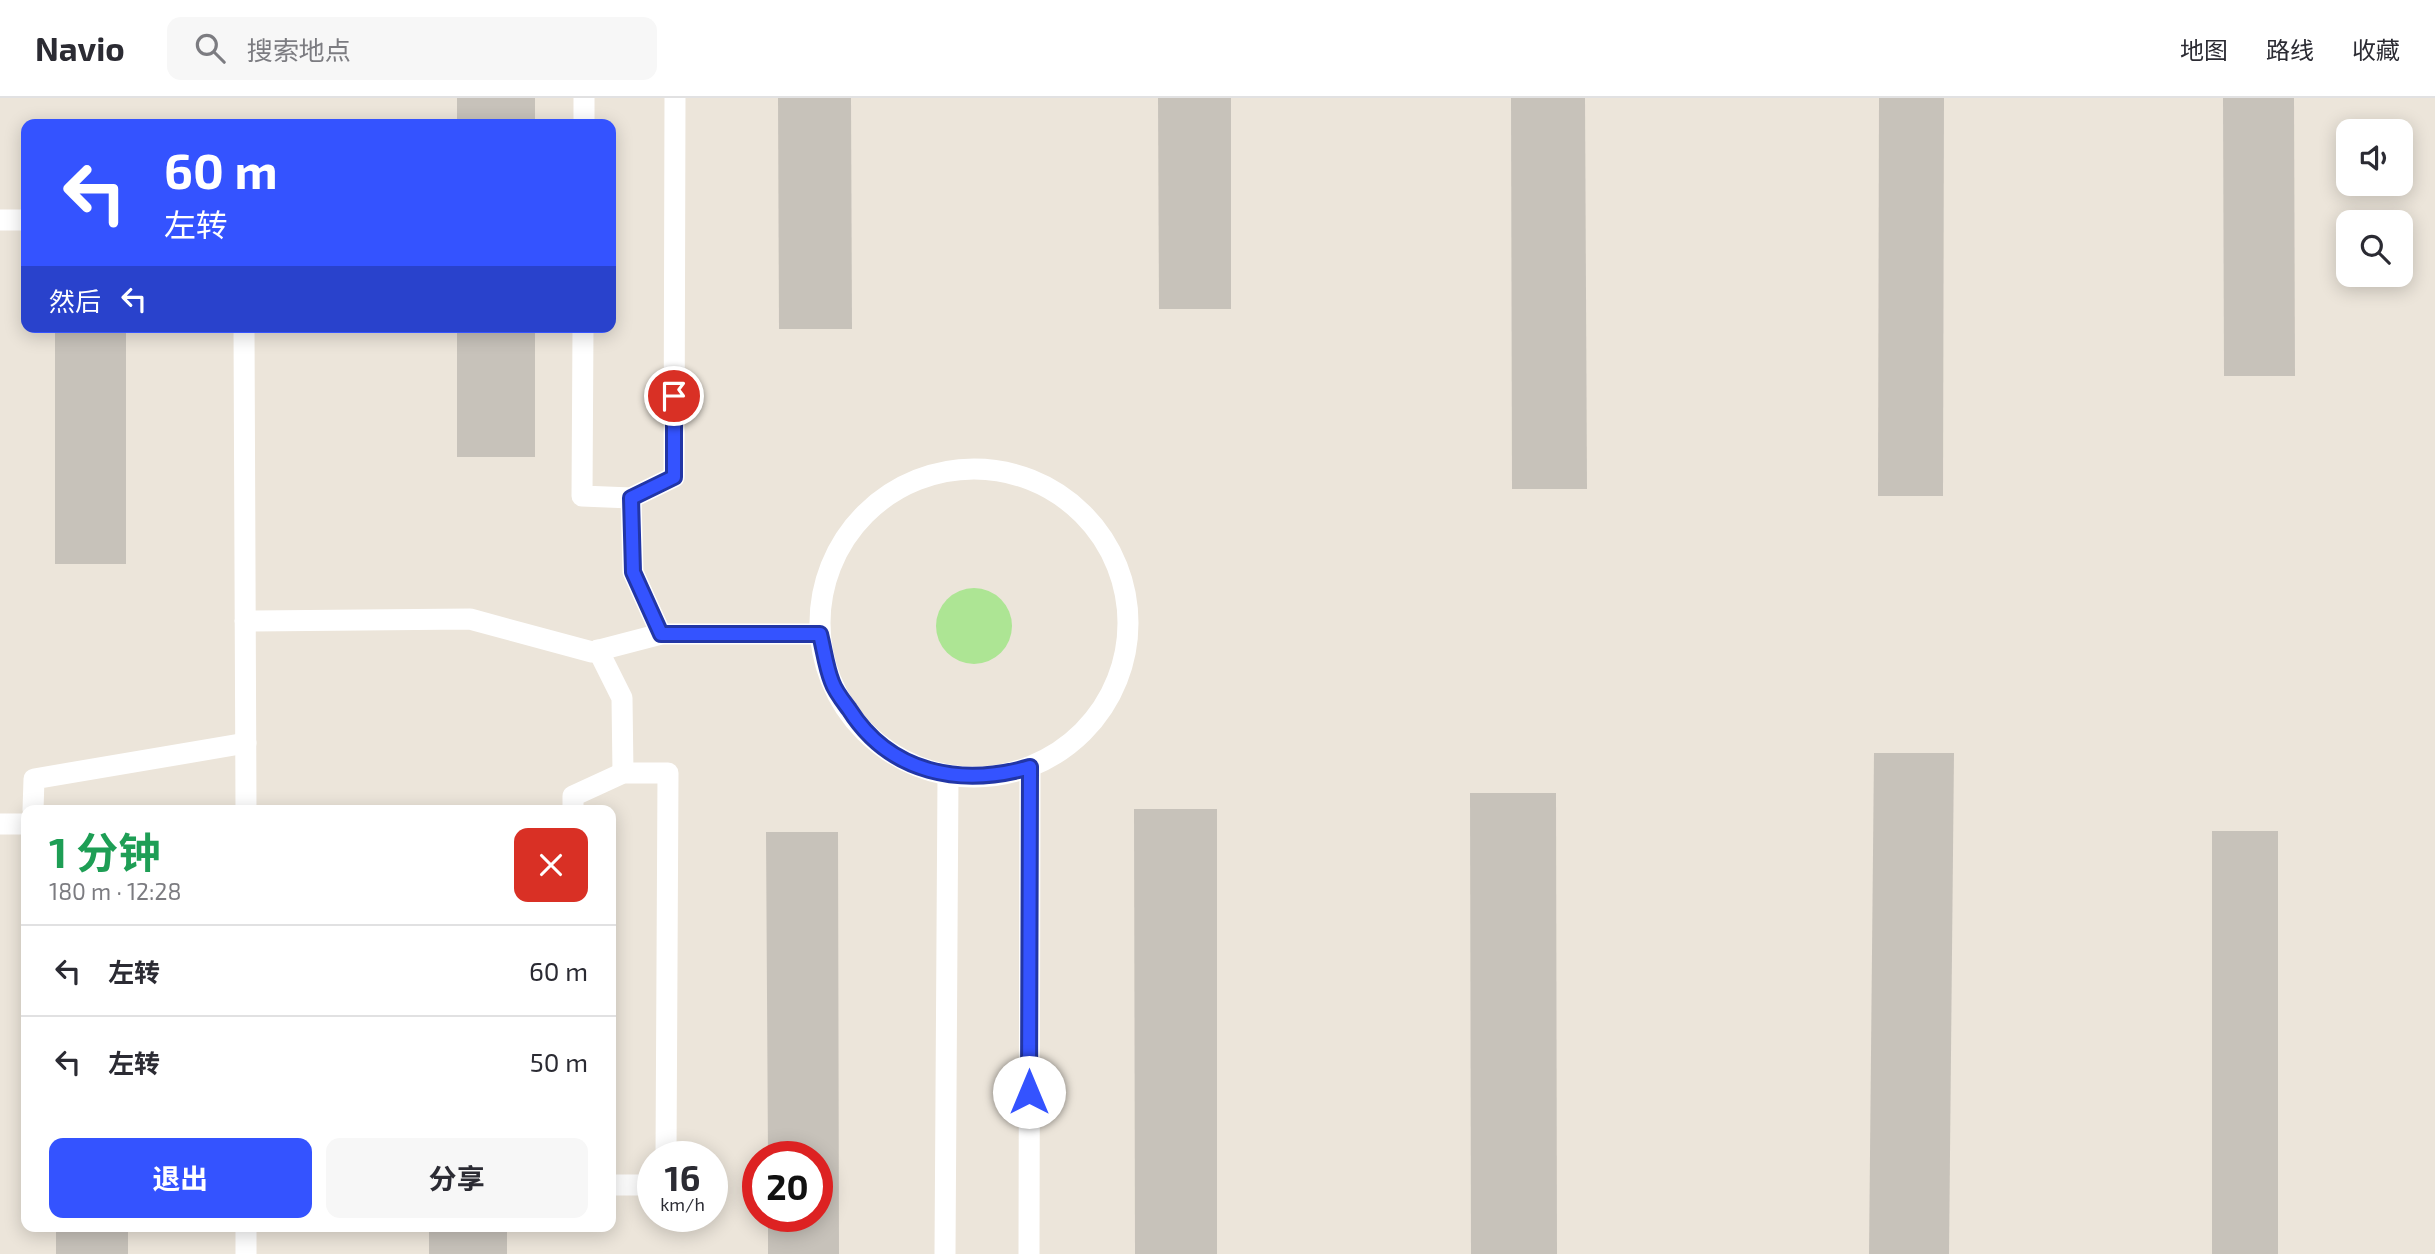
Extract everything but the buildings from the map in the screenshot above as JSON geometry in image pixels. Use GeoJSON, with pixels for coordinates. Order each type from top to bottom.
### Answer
{"type":"FeatureCollection","features":[{"type":"Feature","properties":{"kind":"lane"},"geometry":{"type":"LineString","coordinates":[[584,98],[584,119]]}},
{"type":"Feature","properties":{"kind":"lane"},"geometry":{"type":"LineString","coordinates":[[583,333],[582,496],[631,498],[674,477],[675,98]]}},
{"type":"Feature","properties":{"kind":"lane"},"geometry":{"type":"LineString","coordinates":[[0,220],[21,220]]}},
{"type":"Feature","properties":{"kind":"lane"},"geometry":{"type":"LineString","coordinates":[[244,333],[246,805]]}},
{"type":"Feature","properties":{"kind":"lane"},"geometry":{"type":"LineString","coordinates":[[964,468],[1012,472],[1057,492],[1093,523],[1117,565],[1128,613],[1124,661],[1104,706],[1072,742],[1030,767],[990,776],[948,776],[900,759],[860,727],[832,684],[820,634],[824,586],[843,541],[875,504],[916,479],[964,468]]}},
{"type":"Feature","properties":{"kind":"lane"},"geometry":{"type":"LineString","coordinates":[[631,498],[633,572],[661,634]]}},
{"type":"Feature","properties":{"kind":"lane"},"geometry":{"type":"LineString","coordinates":[[245,621],[470,619],[592,652],[661,634],[820,634]]}},
{"type":"Feature","properties":{"kind":"lane"},"geometry":{"type":"LineString","coordinates":[[598,650],[622,698],[623,773]]}},
{"type":"Feature","properties":{"kind":"lane"},"geometry":{"type":"LineString","coordinates":[[33,805],[34,779],[246,743]]}},
{"type":"Feature","properties":{"kind":"lane"},"geometry":{"type":"LineString","coordinates":[[1029,1254],[1030,767]]}},
{"type":"Feature","properties":{"kind":"lane"},"geometry":{"type":"LineString","coordinates":[[573,805],[573,796],[623,773],[668,773],[666,1141]]}},
{"type":"Feature","properties":{"kind":"lane"},"geometry":{"type":"LineString","coordinates":[[945,1254],[948,776]]}},
{"type":"Feature","properties":{"kind":"lane"},"geometry":{"type":"LineString","coordinates":[[0,824],[21,824]]}},
{"type":"Feature","properties":{"kind":"lane"},"geometry":{"type":"LineString","coordinates":[[616,1185],[637,1185]]}},
{"type":"Feature","properties":{"kind":"lane"},"geometry":{"type":"LineString","coordinates":[[246,1232],[246,1254]]}},
{"type":"Feature","properties":{"kind":"green space"},"geometry":{"type":"Polygon","coordinates":[[[974,588],[989,591],[1001,599],[1009,611],[1012,626],[1009,641],[1001,653],[989,661],[974,664],[959,661],[947,653],[939,641],[936,626],[939,611],[947,599],[959,591],[974,588]]]}},
{"type":"Feature","properties":{"kind":"route"},"geometry":{"type":"LineString","coordinates":[[674,396],[674,477],[631,498],[633,572],[661,634],[820,634],[832,684],[860,727],[900,759],[948,776],[976,778],[1004,775],[1030,767],[1029,1092]]}}]}
